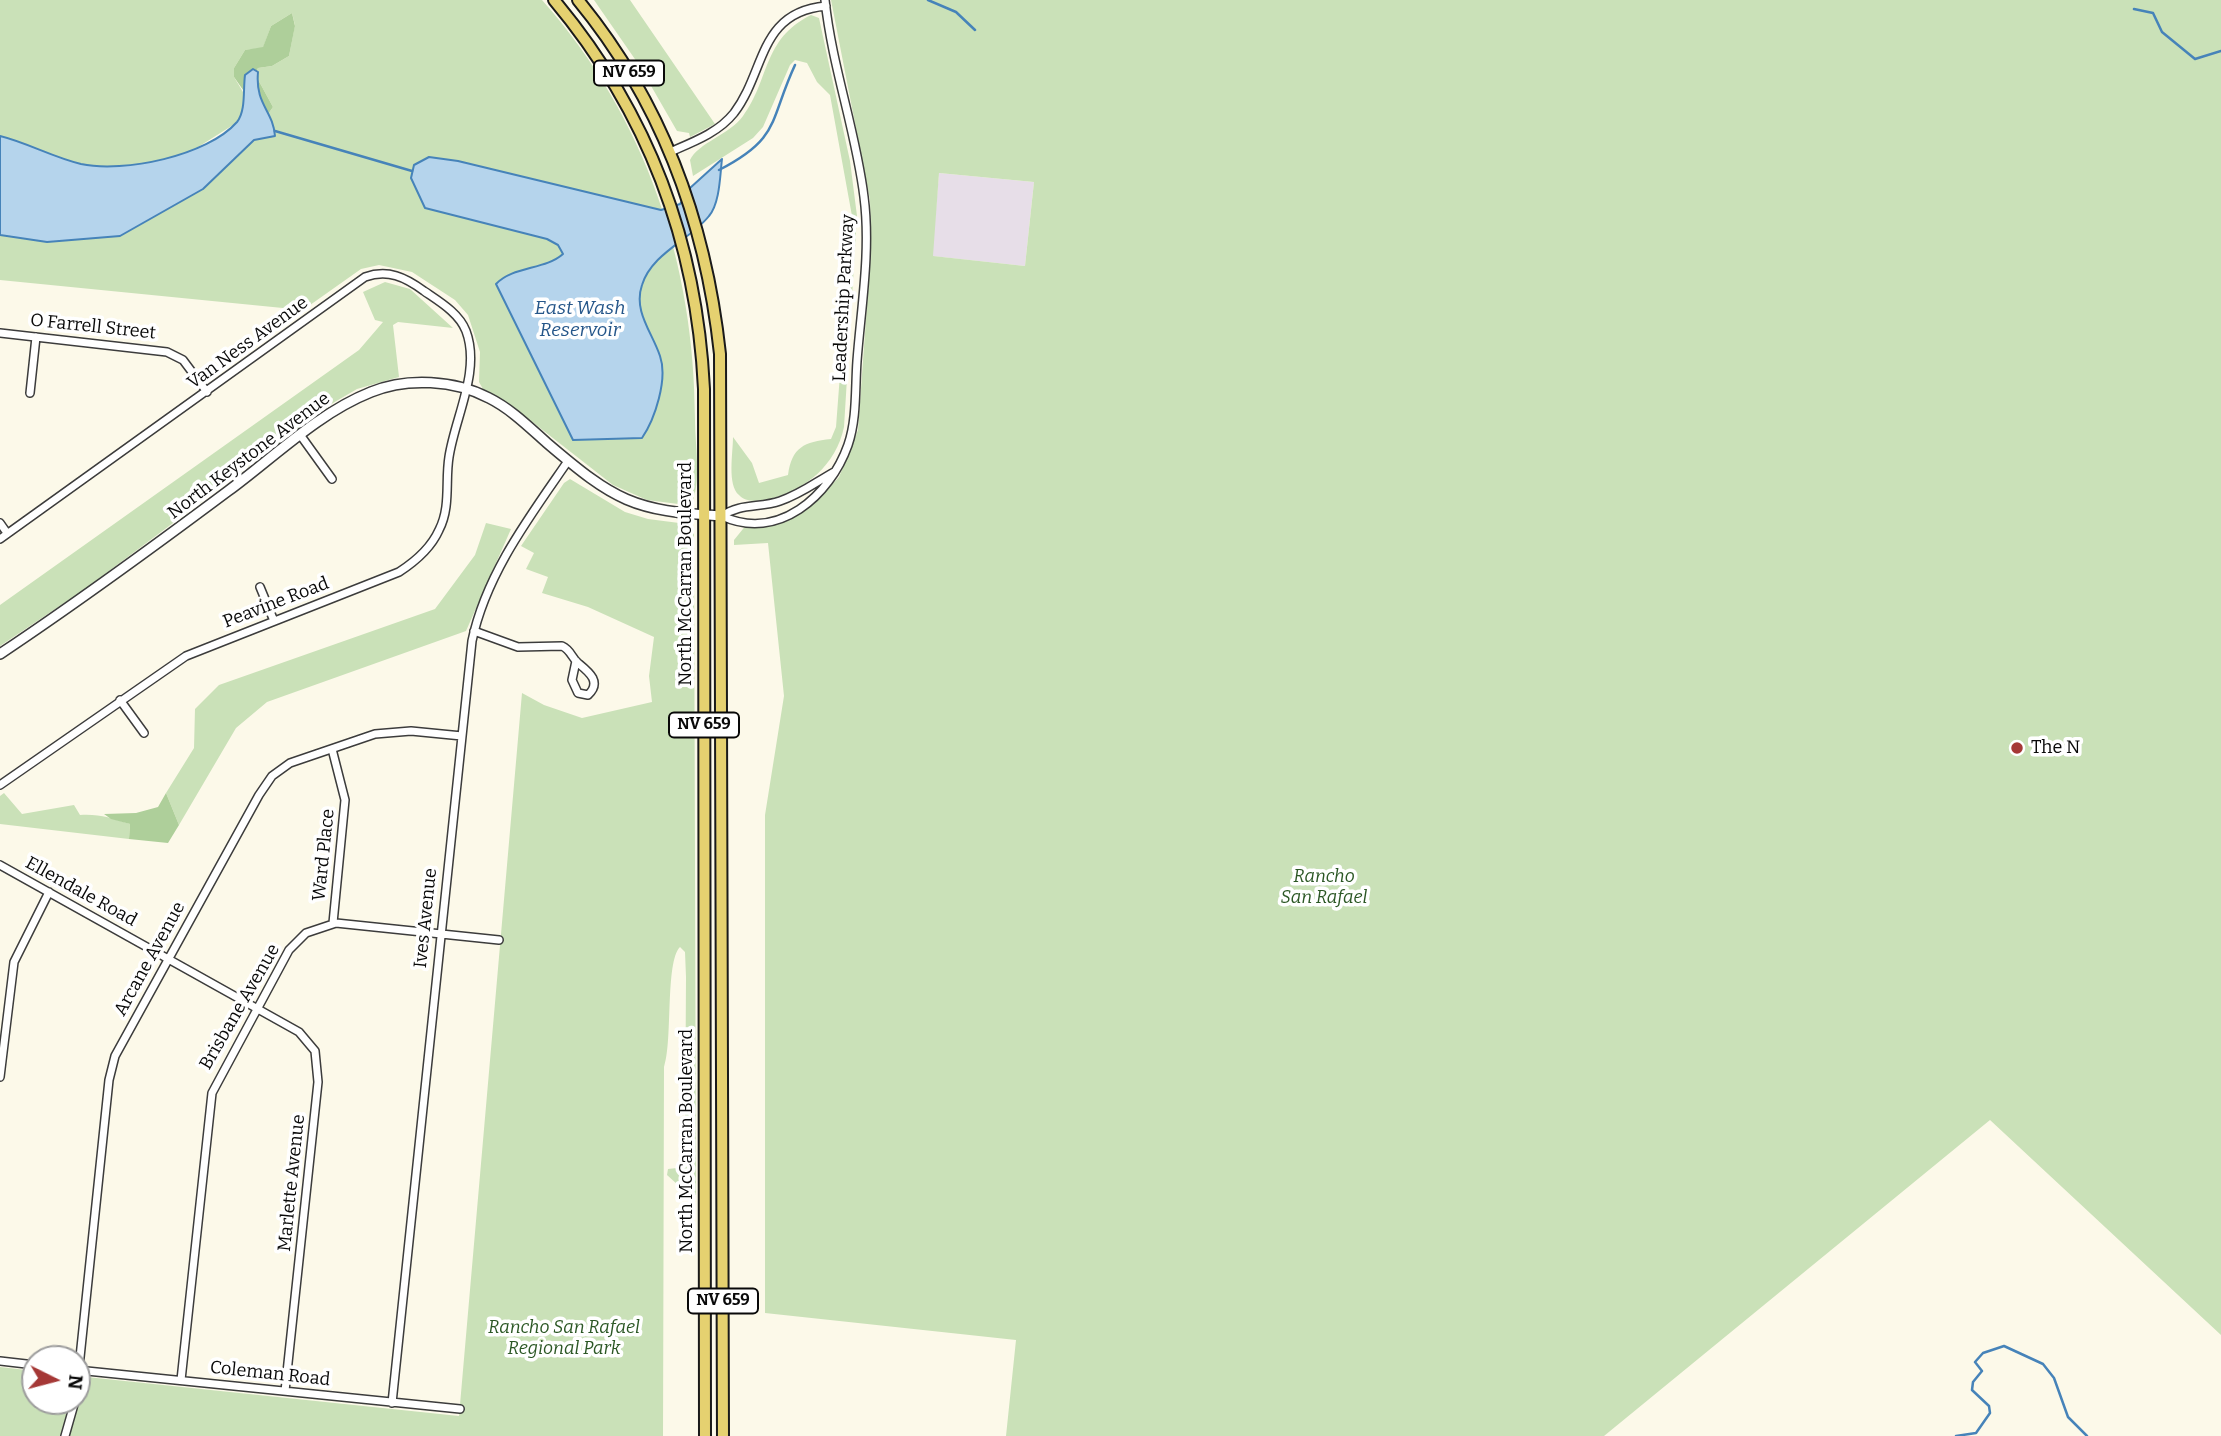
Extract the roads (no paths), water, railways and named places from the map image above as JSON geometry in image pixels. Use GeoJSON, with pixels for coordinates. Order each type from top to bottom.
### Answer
{"type":"FeatureCollection","features":[{"type":"Feature","properties":{"kind":"main road","name":"North McCarran Boulevard"},"geometry":{"type":"LineString","coordinates":[[554,0],[601,60],[642,133],[675,215],[695,298],[704,389],[705,1436]]}},
{"type":"Feature","properties":{"kind":"main road","name":"North McCarran Boulevard"},"geometry":{"type":"LineString","coordinates":[[578,0],[635,82],[670,152],[683,182],[701,243],[716,316],[722,395],[723,1436]]}},
{"type":"Feature","properties":{"kind":"main road"},"geometry":{"type":"LineString","coordinates":[[642,133],[662,151],[670,152]]}},
{"type":"Feature","properties":{"kind":"main road"},"geometry":{"type":"LineString","coordinates":[[654,159],[669,165],[683,182]]}},
{"type":"Feature","properties":{"kind":"main road"},"geometry":{"type":"LineString","coordinates":[[704,1049],[722,1049]]}},
{"type":"Feature","properties":{"kind":"street"},"geometry":{"type":"LineString","coordinates":[[670,152],[725,123],[740,104],[764,49],[777,29],[795,14],[826,3]]}},
{"type":"Feature","properties":{"kind":"street","name":"Leadership Parkway"},"geometry":{"type":"LineString","coordinates":[[722,516],[739,522],[755,522],[796,513],[817,498],[832,480],[847,448],[853,419],[866,236],[862,179],[826,3]]}},
{"type":"Feature","properties":{"kind":"street","name":"Van Ness Avenue"},"geometry":{"type":"LineString","coordinates":[[0,539],[356,283],[383,273],[395,274],[414,284],[462,322],[470,349],[465,389]]}},
{"type":"Feature","properties":{"kind":"street","name":"O Farrell Street"},"geometry":{"type":"LineString","coordinates":[[0,333],[167,352],[183,360],[207,392]]}},
{"type":"Feature","properties":{"kind":"street"},"geometry":{"type":"LineString","coordinates":[[30,393],[36,337]]}},
{"type":"Feature","properties":{"kind":"street","name":"North Keystone Avenue"},"geometry":{"type":"LineString","coordinates":[[0,654],[84,597],[345,404],[378,389],[422,383],[465,389],[496,402],[598,485],[629,502],[657,510],[722,516]]}},
{"type":"Feature","properties":{"kind":"street","name":"Peavine Road"},"geometry":{"type":"LineString","coordinates":[[0,785],[186,656],[399,572],[423,554],[444,519],[449,457],[465,389]]}},
{"type":"Feature","properties":{"kind":"street"},"geometry":{"type":"LineString","coordinates":[[301,436],[332,479]]}},
{"type":"Feature","properties":{"kind":"street","name":"Ives Avenue"},"geometry":{"type":"LineString","coordinates":[[392,1403],[474,631],[517,534],[568,461]]}},
{"type":"Feature","properties":{"kind":"street"},"geometry":{"type":"LineString","coordinates":[[722,516],[739,506],[765,505],[791,497],[834,472]]}},
{"type":"Feature","properties":{"kind":"street"},"geometry":{"type":"LineString","coordinates":[[0,523],[7,533]]}},
{"type":"Feature","properties":{"kind":"street"},"geometry":{"type":"LineString","coordinates":[[260,587],[274,621]]}},
{"type":"Feature","properties":{"kind":"street"},"geometry":{"type":"LineString","coordinates":[[474,631],[518,647],[562,646],[569,650],[594,679],[594,687],[588,695],[578,693],[574,688],[576,661]]}},
{"type":"Feature","properties":{"kind":"street"},"geometry":{"type":"LineString","coordinates":[[120,700],[144,733]]}},
{"type":"Feature","properties":{"kind":"street","name":"Arcane Avenue"},"geometry":{"type":"LineString","coordinates":[[81,1345],[112,1067],[120,1045],[265,784],[290,763],[387,732],[462,736]]}},
{"type":"Feature","properties":{"kind":"street","name":"Ward Place"},"geometry":{"type":"LineString","coordinates":[[332,749],[345,800],[333,923]]}},
{"type":"Feature","properties":{"kind":"street","name":"Ellendale Road"},"geometry":{"type":"LineString","coordinates":[[0,865],[257,1008]]}},
{"type":"Feature","properties":{"kind":"street"},"geometry":{"type":"LineString","coordinates":[[0,1077],[14,962],[48,892]]}},
{"type":"Feature","properties":{"kind":"street"},"geometry":{"type":"LineString","coordinates":[[333,923],[499,940]]}},
{"type":"Feature","properties":{"kind":"street","name":"Brisbane Avenue"},"geometry":{"type":"LineString","coordinates":[[181,1380],[210,1101],[218,1077],[298,941],[315,928],[333,923]]}},
{"type":"Feature","properties":{"kind":"street","name":"Marlette Avenue"},"geometry":{"type":"LineString","coordinates":[[257,1008],[305,1037],[318,1059],[285,1391]]}},
{"type":"Feature","properties":{"kind":"street"},"geometry":{"type":"LineString","coordinates":[[0,1361],[21,1363]]}},
{"type":"Feature","properties":{"kind":"street","name":"Coleman Road"},"geometry":{"type":"LineString","coordinates":[[91,1371],[460,1409]]}},
{"type":"Feature","properties":{"kind":"street"},"geometry":{"type":"LineString","coordinates":[[65,1436],[71,1415]]}},
{"type":"Feature","properties":{"kind":"water"},"geometry":{"type":"Polygon","coordinates":[[[253,69],[258,72],[259,92],[274,127],[275,136],[254,140],[203,189],[120,236],[47,242],[0,235],[0,136],[81,164],[119,166],[164,159],[206,144],[237,122],[243,106],[245,75],[253,69]]]}},
{"type":"Feature","properties":{"kind":"water","name":"East Wash Reservoir"},"geometry":{"type":"Polygon","coordinates":[[[429,157],[458,161],[661,210],[680,204],[690,188],[722,159],[719,189],[713,210],[701,225],[654,264],[642,285],[640,304],[660,356],[662,376],[656,410],[642,438],[573,440],[496,284],[511,274],[547,263],[563,254],[558,245],[547,239],[425,208],[411,178],[414,165],[429,157]]]}},
{"type":"Feature","properties":{"kind":"waterway"},"geometry":{"type":"LineString","coordinates":[[928,0],[956,12],[975,30]]}},
{"type":"Feature","properties":{"kind":"waterway"},"geometry":{"type":"LineString","coordinates":[[2134,9],[2153,13],[2162,32],[2195,59],[2221,51]]}},
{"type":"Feature","properties":{"kind":"waterway"},"geometry":{"type":"LineString","coordinates":[[719,170],[739,159],[763,137],[776,114],[795,65]]}},
{"type":"Feature","properties":{"kind":"waterway"},"geometry":{"type":"LineString","coordinates":[[275,131],[412,171]]}},
{"type":"Feature","properties":{"kind":"waterway"},"geometry":{"type":"LineString","coordinates":[[1956,1436],[1976,1433],[1990,1413],[1989,1406],[1972,1390],[1973,1382],[1982,1371],[1975,1362],[1983,1353],[2004,1346],[2043,1364],[2054,1378],[2068,1417],[2087,1436]]}},
{"type":"Feature","properties":{"kind":"place","name":"The N"},"geometry":{"type":"Point","coordinates":[2017,748]}},
{"type":"Feature","properties":{"kind":"park label","name":"Rancho San Rafael"},"geometry":{"type":"Point","coordinates":[1324,887]}},
{"type":"Feature","properties":{"kind":"park label","name":"Rancho San Rafael Regional Park"},"geometry":{"type":"Point","coordinates":[564,1338]}}]}
